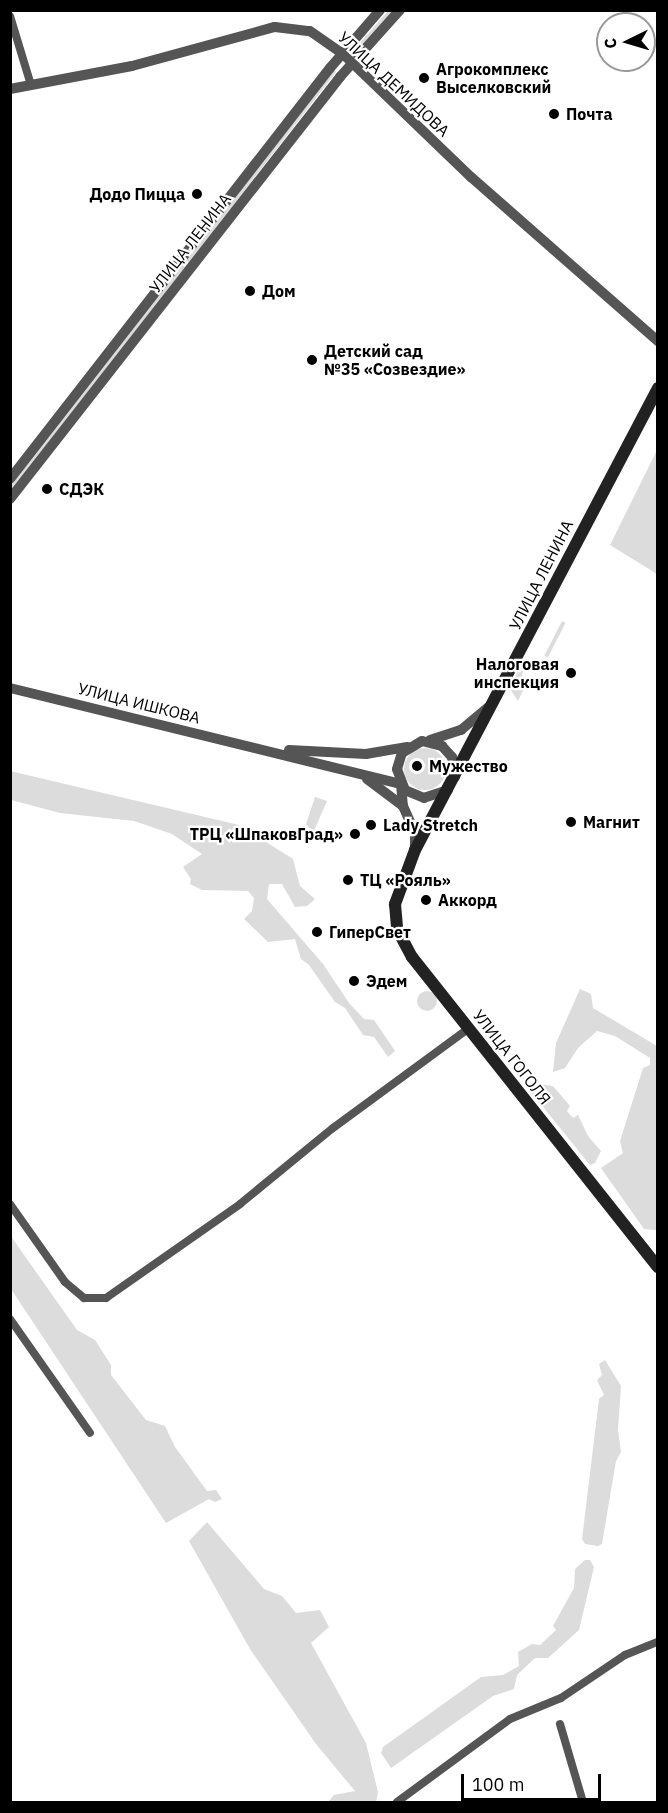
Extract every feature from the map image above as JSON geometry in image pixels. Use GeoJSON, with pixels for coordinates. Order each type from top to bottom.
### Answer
{"type":"FeatureCollection","features":[{"type":"Feature","properties":{"kind":"main road","name":"УЛИЦА ЛЕНИНА"},"geometry":{"type":"LineString","coordinates":[[452,783],[657,388]]}},
{"type":"Feature","properties":{"kind":"main road","name":"УЛИЦА ГОГОЛЯ"},"geometry":{"type":"LineString","coordinates":[[452,783],[415,850],[397,894],[398,929],[412,957],[657,1267]]}},
{"type":"Feature","properties":{"kind":"street","name":"УЛИЦА ЛЕНИНА"},"geometry":{"type":"LineString","coordinates":[[10,479],[343,54],[381,10]]}},
{"type":"Feature","properties":{"kind":"street","name":"УЛИЦА ЛЕНИНА"},"geometry":{"type":"LineString","coordinates":[[10,499],[353,64],[400,10]]}},
{"type":"Feature","properties":{"kind":"street"},"geometry":{"type":"LineString","coordinates":[[10,16],[32,85]]}},
{"type":"Feature","properties":{"kind":"street","name":"УЛИЦА ДЕМИДОВА"},"geometry":{"type":"LineString","coordinates":[[10,88],[132,66],[275,27],[310,31],[343,54],[471,177],[657,341]]}},
{"type":"Feature","properties":{"kind":"street","name":"УЛИЦА ИШКОВА"},"geometry":{"type":"LineString","coordinates":[[10,688],[261,747],[364,777],[401,784]]}},
{"type":"Feature","properties":{"kind":"street"},"geometry":{"type":"LineString","coordinates":[[415,850],[412,825],[404,806],[398,760],[408,747],[461,729],[495,701]]}},
{"type":"Feature","properties":{"kind":"street"},"geometry":{"type":"LineString","coordinates":[[401,784],[411,795],[424,798],[452,783],[448,752],[428,741]]}},
{"type":"Feature","properties":{"kind":"street","name":"УЛИЦА ИШКОВА"},"geometry":{"type":"LineString","coordinates":[[261,747],[327,754],[366,754],[408,747]]}},
{"type":"Feature","properties":{"kind":"street"},"geometry":{"type":"LineString","coordinates":[[364,777],[404,806]]}},
{"type":"Feature","properties":{"kind":"street"},"geometry":{"type":"LineString","coordinates":[[10,1204],[65,1282],[84,1298],[106,1298],[240,1204],[333,1128],[469,1029]]}},
{"type":"Feature","properties":{"kind":"street"},"geometry":{"type":"LineString","coordinates":[[10,1319],[90,1433]]}},
{"type":"Feature","properties":{"kind":"street"},"geometry":{"type":"LineString","coordinates":[[401,1801],[510,1719],[561,1698],[625,1655],[657,1642]]}},
{"type":"Feature","properties":{"kind":"street"},"geometry":{"type":"LineString","coordinates":[[561,1724],[582,1803]]}},
{"type":"Feature","properties":{"kind":"shaded area"},"geometry":{"type":"Polygon","coordinates":[[[388,11],[394,11],[360,48],[358,45],[388,11]]]}},
{"type":"Feature","properties":{"kind":"shaded area"},"geometry":{"type":"Polygon","coordinates":[[[334,70],[336,72],[11,493],[11,486],[334,70]]]}},
{"type":"Feature","properties":{"kind":"shaded area"},"geometry":{"type":"Polygon","coordinates":[[[657,450],[657,574],[610,545],[657,450]]]}},
{"type":"Feature","properties":{"kind":"shaded area"},"geometry":{"type":"Polygon","coordinates":[[[562,621],[566,623],[548,658],[544,656],[562,621]]]}},
{"type":"Feature","properties":{"kind":"shaded area"},"geometry":{"type":"Polygon","coordinates":[[[519,669],[523,671],[521,679],[527,682],[518,701],[510,689],[519,669]]]}},
{"type":"Feature","properties":{"kind":"shaded area"},"geometry":{"type":"Polygon","coordinates":[[[425,748],[433,749],[440,754],[445,761],[445,777],[440,784],[433,789],[425,790],[417,789],[410,784],[405,777],[404,769],[405,761],[410,754],[417,749],[425,748]]]}},
{"type":"Feature","properties":{"kind":"shaded area"},"geometry":{"type":"Polygon","coordinates":[[[10,771],[239,825],[293,859],[300,886],[315,899],[307,906],[295,907],[282,884],[269,884],[267,899],[323,964],[349,1003],[364,1019],[374,1020],[395,1051],[388,1057],[374,1037],[363,1035],[345,1008],[335,1002],[309,965],[301,959],[295,939],[268,942],[244,919],[252,911],[254,898],[248,891],[202,890],[190,884],[191,879],[183,867],[202,854],[172,834],[134,821],[60,813],[11,800],[10,771]]]}},
{"type":"Feature","properties":{"kind":"shaded area"},"geometry":{"type":"Polygon","coordinates":[[[315,797],[327,801],[313,833],[306,824],[315,797]]]}},
{"type":"Feature","properties":{"kind":"shaded area"},"geometry":{"type":"Polygon","coordinates":[[[580,989],[591,994],[593,1008],[657,1046],[657,1230],[644,1229],[601,1168],[623,1153],[620,1141],[643,1068],[650,1065],[650,1058],[615,1036],[597,1031],[578,1048],[565,1068],[553,1072],[556,1043],[580,989]]]}},
{"type":"Feature","properties":{"kind":"shaded area"},"geometry":{"type":"Polygon","coordinates":[[[427,991],[434,994],[437,1001],[434,1008],[427,1011],[420,1008],[417,1001],[420,994],[427,991]]]}},
{"type":"Feature","properties":{"kind":"shaded area"},"geometry":{"type":"Polygon","coordinates":[[[533,1083],[553,1086],[570,1106],[567,1111],[573,1118],[578,1115],[588,1136],[601,1151],[595,1163],[590,1165],[531,1092],[533,1083]]]}},
{"type":"Feature","properties":{"kind":"shaded area"},"geometry":{"type":"Polygon","coordinates":[[[10,1235],[77,1330],[95,1340],[111,1365],[111,1375],[146,1420],[165,1426],[175,1447],[207,1491],[216,1490],[222,1499],[215,1502],[209,1499],[166,1523],[11,1289],[10,1235]]]}},
{"type":"Feature","properties":{"kind":"shaded area"},"geometry":{"type":"Polygon","coordinates":[[[605,1360],[621,1386],[618,1430],[621,1452],[616,1461],[602,1544],[598,1546],[585,1544],[582,1539],[599,1399],[604,1395],[597,1380],[602,1375],[599,1364],[605,1360]]]}},
{"type":"Feature","properties":{"kind":"shaded area"},"geometry":{"type":"Polygon","coordinates":[[[207,1522],[264,1589],[282,1596],[296,1613],[320,1610],[329,1627],[311,1643],[366,1743],[378,1792],[376,1802],[328,1802],[334,1795],[355,1791],[316,1744],[250,1649],[189,1541],[207,1522]]]}},
{"type":"Feature","properties":{"kind":"shaded area"},"geometry":{"type":"Polygon","coordinates":[[[585,1560],[590,1560],[594,1567],[579,1630],[548,1658],[535,1658],[517,1675],[514,1689],[493,1696],[391,1768],[381,1753],[383,1747],[481,1677],[503,1675],[519,1666],[518,1652],[532,1644],[540,1645],[556,1630],[553,1626],[574,1588],[575,1569],[585,1560]]]}},
{"type":"Feature","properties":{"kind":"place","name":"Агрокомплекс Выселковский"},"geometry":{"type":"Point","coordinates":[424,78]}},
{"type":"Feature","properties":{"kind":"place","name":"Почта"},"geometry":{"type":"Point","coordinates":[554,114]}},
{"type":"Feature","properties":{"kind":"place","name":"Додо Пицца"},"geometry":{"type":"Point","coordinates":[197,194]}},
{"type":"Feature","properties":{"kind":"place","name":"Дом"},"geometry":{"type":"Point","coordinates":[250,291]}},
{"type":"Feature","properties":{"kind":"place","name":"Детский сад №35 «Созвездие»"},"geometry":{"type":"Point","coordinates":[312,360]}},
{"type":"Feature","properties":{"kind":"place","name":"СДЭК"},"geometry":{"type":"Point","coordinates":[47,489]}},
{"type":"Feature","properties":{"kind":"place","name":"Налоговая инспекция"},"geometry":{"type":"Point","coordinates":[571,673]}},
{"type":"Feature","properties":{"kind":"place","name":"Мужество"},"geometry":{"type":"Point","coordinates":[417,766]}},
{"type":"Feature","properties":{"kind":"place","name":"Магнит"},"geometry":{"type":"Point","coordinates":[571,822]}},
{"type":"Feature","properties":{"kind":"place","name":"Lady Stretch"},"geometry":{"type":"Point","coordinates":[371,825]}},
{"type":"Feature","properties":{"kind":"place","name":"ТРЦ «ШпаковГрад»"},"geometry":{"type":"Point","coordinates":[355,834]}},
{"type":"Feature","properties":{"kind":"place","name":"ТЦ «Рояль»"},"geometry":{"type":"Point","coordinates":[348,880]}},
{"type":"Feature","properties":{"kind":"place","name":"Аккорд"},"geometry":{"type":"Point","coordinates":[426,900]}},
{"type":"Feature","properties":{"kind":"place","name":"ГиперСвет"},"geometry":{"type":"Point","coordinates":[317,932]}},
{"type":"Feature","properties":{"kind":"place","name":"Эдем"},"geometry":{"type":"Point","coordinates":[354,981]}}]}
